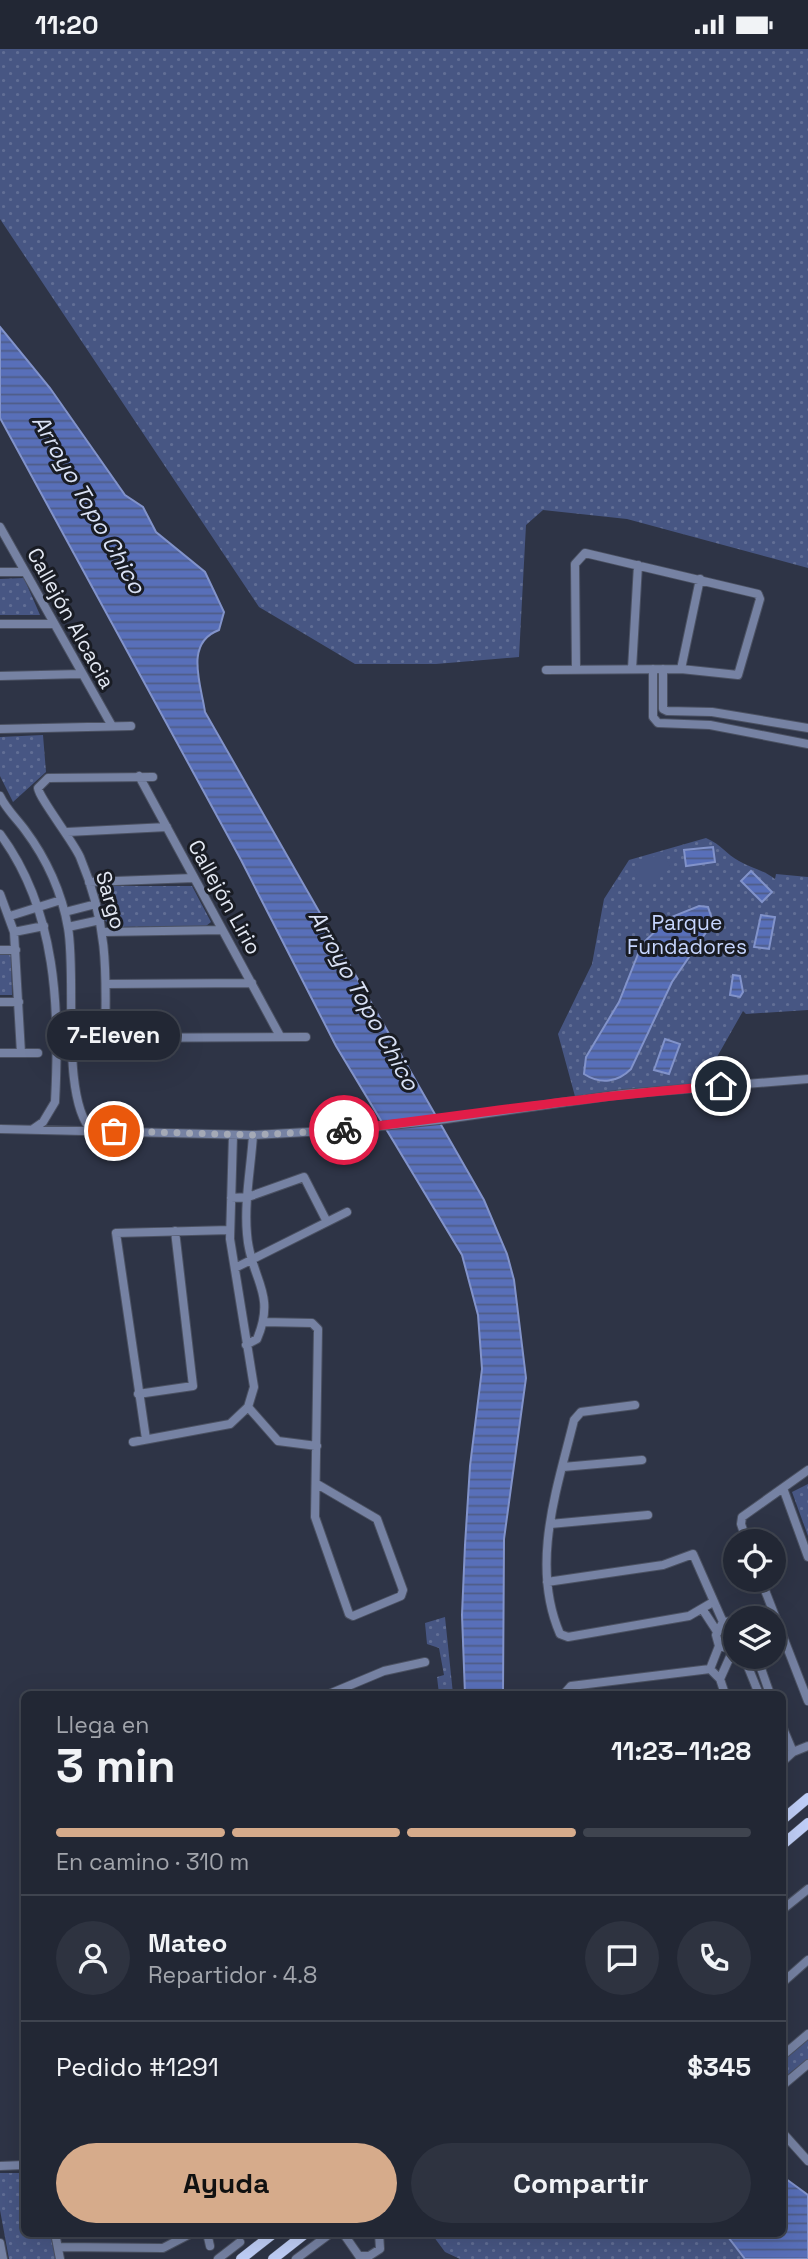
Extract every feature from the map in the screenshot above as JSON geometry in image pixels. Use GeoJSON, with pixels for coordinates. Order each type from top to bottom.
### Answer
{"type":"FeatureCollection","features":[{"type":"Feature","properties":{"kind":"main road"},"geometry":{"type":"LineString","coordinates":[[786,1817],[808,1798]]}},
{"type":"Feature","properties":{"kind":"main road"},"geometry":{"type":"LineString","coordinates":[[786,1842],[808,1823]]}},
{"type":"Feature","properties":{"kind":"main road"},"geometry":{"type":"LineString","coordinates":[[241,2259],[269,2237]]}},
{"type":"Feature","properties":{"kind":"main road"},"geometry":{"type":"LineString","coordinates":[[273,2259],[301,2237]]}},
{"type":"Feature","properties":{"kind":"street","name":"Callejón Alcacia"},"geometry":{"type":"LineString","coordinates":[[0,527],[52,624],[112,726]]}},
{"type":"Feature","properties":{"kind":"street"},"geometry":{"type":"LineString","coordinates":[[546,670],[663,669],[738,675],[760,599],[755,591],[585,553],[578,560],[576,668]]}},
{"type":"Feature","properties":{"kind":"street"},"geometry":{"type":"LineString","coordinates":[[632,669],[638,565]]}},
{"type":"Feature","properties":{"kind":"street"},"geometry":{"type":"LineString","coordinates":[[0,572],[23,572]]}},
{"type":"Feature","properties":{"kind":"street"},"geometry":{"type":"LineString","coordinates":[[681,670],[700,579]]}},
{"type":"Feature","properties":{"kind":"street"},"geometry":{"type":"LineString","coordinates":[[0,624],[52,624]]}},
{"type":"Feature","properties":{"kind":"street"},"geometry":{"type":"LineString","coordinates":[[653,669],[653,717],[658,723],[710,725],[808,744]]}},
{"type":"Feature","properties":{"kind":"street"},"geometry":{"type":"LineString","coordinates":[[663,669],[663,709],[667,711],[712,712],[808,728]]}},
{"type":"Feature","properties":{"kind":"street"},"geometry":{"type":"LineString","coordinates":[[0,676],[81,674]]}},
{"type":"Feature","properties":{"kind":"street"},"geometry":{"type":"LineString","coordinates":[[0,729],[131,726]]}},
{"type":"Feature","properties":{"kind":"street"},"geometry":{"type":"LineString","coordinates":[[139,776],[153,777]]}},
{"type":"Feature","properties":{"kind":"street","name":"Sargo"},"geometry":{"type":"LineString","coordinates":[[105,1037],[104,932],[89,882],[67,832],[39,794],[40,785],[48,778],[139,776]]}},
{"type":"Feature","properties":{"kind":"street","name":"Callejón Lirio"},"geometry":{"type":"LineString","coordinates":[[139,776],[279,1036]]}},
{"type":"Feature","properties":{"kind":"street"},"geometry":{"type":"LineString","coordinates":[[0,796],[38,850],[65,912],[73,963],[74,1090],[79,1112],[92,1131]]}},
{"type":"Feature","properties":{"kind":"street"},"geometry":{"type":"LineString","coordinates":[[67,832],[167,827]]}},
{"type":"Feature","properties":{"kind":"street"},"geometry":{"type":"LineString","coordinates":[[0,834],[24,870],[38,906],[52,959],[55,1102],[48,1116],[32,1130]]}},
{"type":"Feature","properties":{"kind":"street"},"geometry":{"type":"LineString","coordinates":[[89,882],[194,878]]}},
{"type":"Feature","properties":{"kind":"street"},"geometry":{"type":"LineString","coordinates":[[1,897],[14,932],[21,1053]]}},
{"type":"Feature","properties":{"kind":"street"},"geometry":{"type":"LineString","coordinates":[[10,916],[61,900]]}},
{"type":"Feature","properties":{"kind":"street"},"geometry":{"type":"LineString","coordinates":[[65,912],[96,904]]}},
{"type":"Feature","properties":{"kind":"street"},"geometry":{"type":"LineString","coordinates":[[68,927],[100,920]]}},
{"type":"Feature","properties":{"kind":"street"},"geometry":{"type":"LineString","coordinates":[[14,932],[44,926]]}},
{"type":"Feature","properties":{"kind":"street"},"geometry":{"type":"LineString","coordinates":[[104,932],[222,930]]}},
{"type":"Feature","properties":{"kind":"street"},"geometry":{"type":"LineString","coordinates":[[0,950],[16,950]]}},
{"type":"Feature","properties":{"kind":"street"},"geometry":{"type":"LineString","coordinates":[[106,984],[252,983]]}},
{"type":"Feature","properties":{"kind":"street"},"geometry":{"type":"LineString","coordinates":[[0,1002],[19,1002]]}},
{"type":"Feature","properties":{"kind":"street"},"geometry":{"type":"LineString","coordinates":[[88,1038],[306,1037]]}},
{"type":"Feature","properties":{"kind":"street"},"geometry":{"type":"LineString","coordinates":[[0,1053],[38,1053]]}},
{"type":"Feature","properties":{"kind":"street"},"geometry":{"type":"LineString","coordinates":[[0,1129],[253,1135],[392,1125],[623,1094],[808,1079]]}},
{"type":"Feature","properties":{"kind":"street"},"geometry":{"type":"LineString","coordinates":[[797,1080],[808,1087]]}},
{"type":"Feature","properties":{"kind":"street"},"geometry":{"type":"LineString","coordinates":[[55,1090],[74,1090]]}},
{"type":"Feature","properties":{"kind":"street"},"geometry":{"type":"LineString","coordinates":[[133,1442],[230,1424],[248,1407],[254,1387],[230,1230],[233,1135]]}},
{"type":"Feature","properties":{"kind":"street"},"geometry":{"type":"LineString","coordinates":[[246,1345],[257,1339],[264,1322],[266,1302],[250,1263],[246,1228],[253,1135]]}},
{"type":"Feature","properties":{"kind":"street"},"geometry":{"type":"LineString","coordinates":[[231,1198],[248,1197],[303,1177],[327,1223]]}},
{"type":"Feature","properties":{"kind":"street"},"geometry":{"type":"LineString","coordinates":[[235,1268],[250,1263],[347,1212]]}},
{"type":"Feature","properties":{"kind":"street"},"geometry":{"type":"LineString","coordinates":[[146,1440],[115,1235],[118,1231],[230,1230]]}},
{"type":"Feature","properties":{"kind":"street"},"geometry":{"type":"LineString","coordinates":[[138,1394],[193,1386],[175,1231]]}},
{"type":"Feature","properties":{"kind":"street"},"geometry":{"type":"LineString","coordinates":[[264,1322],[312,1323],[318,1329],[317,1446],[317,1484],[317,1524],[348,1613],[353,1616],[401,1597],[403,1590],[377,1519],[317,1484]]}},
{"type":"Feature","properties":{"kind":"street"},"geometry":{"type":"LineString","coordinates":[[635,1405],[578,1413],[550,1524],[547,1581],[559,1634],[568,1637],[689,1616],[713,1602]]}},
{"type":"Feature","properties":{"kind":"street"},"geometry":{"type":"LineString","coordinates":[[248,1407],[278,1441],[317,1446]]}},
{"type":"Feature","properties":{"kind":"street"},"geometry":{"type":"LineString","coordinates":[[563,1467],[642,1460]]}},
{"type":"Feature","properties":{"kind":"street"},"geometry":{"type":"LineString","coordinates":[[743,1529],[742,1517],[808,1471]]}},
{"type":"Feature","properties":{"kind":"street"},"geometry":{"type":"LineString","coordinates":[[783,1488],[808,1557]]}},
{"type":"Feature","properties":{"kind":"street"},"geometry":{"type":"LineString","coordinates":[[550,1524],[648,1515]]}},
{"type":"Feature","properties":{"kind":"street"},"geometry":{"type":"LineString","coordinates":[[547,1581],[663,1565],[693,1554],[723,1622],[716,1630]]}},
{"type":"Feature","properties":{"kind":"street"},"geometry":{"type":"LineString","coordinates":[[766,1592],[808,1701]]}},
{"type":"Feature","properties":{"kind":"street"},"geometry":{"type":"LineString","coordinates":[[703,1610],[716,1630],[719,1646],[710,1669]]}},
{"type":"Feature","properties":{"kind":"street"},"geometry":{"type":"LineString","coordinates":[[719,1646],[723,1647]]}},
{"type":"Feature","properties":{"kind":"street"},"geometry":{"type":"LineString","coordinates":[[336,1691],[384,1671],[425,1662]]}},
{"type":"Feature","properties":{"kind":"street"},"geometry":{"type":"LineString","coordinates":[[710,1669],[720,1679],[724,1691]]}},
{"type":"Feature","properties":{"kind":"street"},"geometry":{"type":"LineString","coordinates":[[566,1691],[710,1669]]}},
{"type":"Feature","properties":{"kind":"street"},"geometry":{"type":"LineString","coordinates":[[720,1679],[725,1669]]}},
{"type":"Feature","properties":{"kind":"street"},"geometry":{"type":"LineString","coordinates":[[749,1669],[757,1691]]}},
{"type":"Feature","properties":{"kind":"street"},"geometry":{"type":"LineString","coordinates":[[761,1669],[769,1691]]}},
{"type":"Feature","properties":{"kind":"street"},"geometry":{"type":"LineString","coordinates":[[786,1735],[793,1752]]}},
{"type":"Feature","properties":{"kind":"street"},"geometry":{"type":"LineString","coordinates":[[786,1757],[808,1746]]}},
{"type":"Feature","properties":{"kind":"street"},"geometry":{"type":"LineString","coordinates":[[786,1907],[808,1889]]}},
{"type":"Feature","properties":{"kind":"street"},"geometry":{"type":"LineString","coordinates":[[786,1979],[808,1960]]}},
{"type":"Feature","properties":{"kind":"street"},"geometry":{"type":"LineString","coordinates":[[786,2052],[808,2033]]}},
{"type":"Feature","properties":{"kind":"street"},"geometry":{"type":"LineString","coordinates":[[786,2082],[808,2064]]}},
{"type":"Feature","properties":{"kind":"street"},"geometry":{"type":"LineString","coordinates":[[786,2136],[808,2161]]}},
{"type":"Feature","properties":{"kind":"street"},"geometry":{"type":"LineString","coordinates":[[0,2166],[21,2165]]}},
{"type":"Feature","properties":{"kind":"street"},"geometry":{"type":"LineString","coordinates":[[56,2237],[60,2259]]}},
{"type":"Feature","properties":{"kind":"street"},"geometry":{"type":"LineString","coordinates":[[58,2247],[163,2248],[184,2237]]}},
{"type":"Feature","properties":{"kind":"street"},"geometry":{"type":"LineString","coordinates":[[208,2237],[210,2246]]}},
{"type":"Feature","properties":{"kind":"street"},"geometry":{"type":"LineString","coordinates":[[296,2259],[326,2237]]}},
{"type":"Feature","properties":{"kind":"street"},"geometry":{"type":"LineString","coordinates":[[346,2237],[360,2257],[369,2256],[380,2249]]}},
{"type":"Feature","properties":{"kind":"street"},"geometry":{"type":"LineString","coordinates":[[379,2237],[382,2259]]}},
{"type":"Feature","properties":{"kind":"street"},"geometry":{"type":"LineString","coordinates":[[218,2259],[240,2242]]}},
{"type":"Feature","properties":{"kind":"street"},"geometry":{"type":"LineString","coordinates":[[0,2243],[3,2259]]}},
{"type":"Feature","properties":{"kind":"green space"},"geometry":{"type":"Polygon","coordinates":[[[0,49],[808,49],[808,568],[627,519],[543,510],[526,525],[519,657],[436,664],[355,664],[259,607],[0,219],[0,49]]]}},
{"type":"Feature","properties":{"kind":"green space"},"geometry":{"type":"Polygon","coordinates":[[[24,578],[40,615],[0,615],[0,579],[24,578]]]}},
{"type":"Feature","properties":{"kind":"green space"},"geometry":{"type":"Polygon","coordinates":[[[43,735],[46,772],[13,802],[0,776],[0,737],[43,735]]]}},
{"type":"Feature","properties":{"kind":"green space","name":"Parque Fundadores"},"geometry":{"type":"Polygon","coordinates":[[[706,838],[739,861],[775,879],[776,874],[808,877],[808,1010],[746,1014],[743,1011],[700,1087],[576,1100],[558,1034],[592,964],[604,899],[629,860],[706,838]]]}},
{"type":"Feature","properties":{"kind":"green space"},"geometry":{"type":"Polygon","coordinates":[[[663,852],[671,869],[641,884],[633,867],[663,852]]]}},
{"type":"Feature","properties":{"kind":"green space"},"geometry":{"type":"Polygon","coordinates":[[[103,886],[192,886],[211,922],[206,926],[111,927],[104,919],[106,905],[98,895],[103,886]]]}},
{"type":"Feature","properties":{"kind":"green space"},"geometry":{"type":"Polygon","coordinates":[[[0,955],[11,955],[12,995],[0,995],[0,955]]]}},
{"type":"Feature","properties":{"kind":"green space"},"geometry":{"type":"Polygon","coordinates":[[[808,1484],[808,1536],[792,1492],[808,1484]]]}},
{"type":"Feature","properties":{"kind":"green space"},"geometry":{"type":"Polygon","coordinates":[[[445,1617],[453,1691],[439,1691],[437,1677],[444,1675],[439,1648],[427,1644],[425,1623],[445,1617]]]}},
{"type":"Feature","properties":{"kind":"green space"},"geometry":{"type":"Polygon","coordinates":[[[808,2039],[808,2059],[786,2076],[786,2058],[808,2039]]]}},
{"type":"Feature","properties":{"kind":"green space"},"geometry":{"type":"Polygon","coordinates":[[[0,2173],[21,2173],[21,2237],[53,2237],[56,2259],[9,2259],[0,2210],[0,2173]]]}},
{"type":"Feature","properties":{"kind":"green space"},"geometry":{"type":"Polygon","coordinates":[[[434,2237],[772,2237],[792,2259],[460,2259],[445,2252],[434,2237]]]}},
{"type":"Feature","properties":{"kind":"water","name":"Arroyo Topo Chico"},"geometry":{"type":"Polygon","coordinates":[[[0,327],[50,388],[125,495],[143,507],[156,532],[205,572],[224,612],[219,630],[201,644],[198,654],[198,677],[205,712],[484,1200],[507,1254],[514,1280],[526,1378],[504,1539],[503,1691],[465,1691],[462,1615],[465,1545],[470,1466],[482,1369],[478,1315],[462,1255],[336,1046],[241,860],[0,418],[0,327]]]}},
{"type":"Feature","properties":{"kind":"water"},"geometry":{"type":"Polygon","coordinates":[[[713,847],[715,862],[686,866],[684,850],[713,847]]]}},
{"type":"Feature","properties":{"kind":"water"},"geometry":{"type":"Polygon","coordinates":[[[751,871],[772,892],[762,902],[741,881],[751,871]]]}},
{"type":"Feature","properties":{"kind":"water"},"geometry":{"type":"Polygon","coordinates":[[[699,906],[708,907],[713,922],[672,982],[631,1069],[621,1077],[609,1081],[597,1080],[584,1074],[586,1057],[619,1002],[642,944],[669,918],[699,906]]]}},
{"type":"Feature","properties":{"kind":"water"},"geometry":{"type":"Polygon","coordinates":[[[761,915],[775,917],[769,949],[754,947],[761,915]]]}},
{"type":"Feature","properties":{"kind":"water"},"geometry":{"type":"Polygon","coordinates":[[[733,975],[740,976],[743,992],[740,997],[730,995],[733,975]]]}},
{"type":"Feature","properties":{"kind":"water"},"geometry":{"type":"Polygon","coordinates":[[[665,1039],[680,1044],[669,1074],[654,1070],[665,1039]]]}},
{"type":"Feature","properties":{"kind":"water"},"geometry":{"type":"Polygon","coordinates":[[[786,2179],[808,2195],[808,2259],[745,2259],[728,2237],[786,2237],[786,2179]]]}},
{"type":"Feature","properties":{"kind":"way so far"},"geometry":{"type":"LineString","coordinates":[[114,1131],[253,1135],[344,1130]]}},
{"type":"Feature","properties":{"kind":"place","name":"7-Eleven"},"geometry":{"type":"Point","coordinates":[114,1131]}},
{"type":"Feature","properties":{"kind":"route"},"geometry":{"type":"LineString","coordinates":[[344,1130],[439,1120],[623,1094],[721,1086]]}}]}
